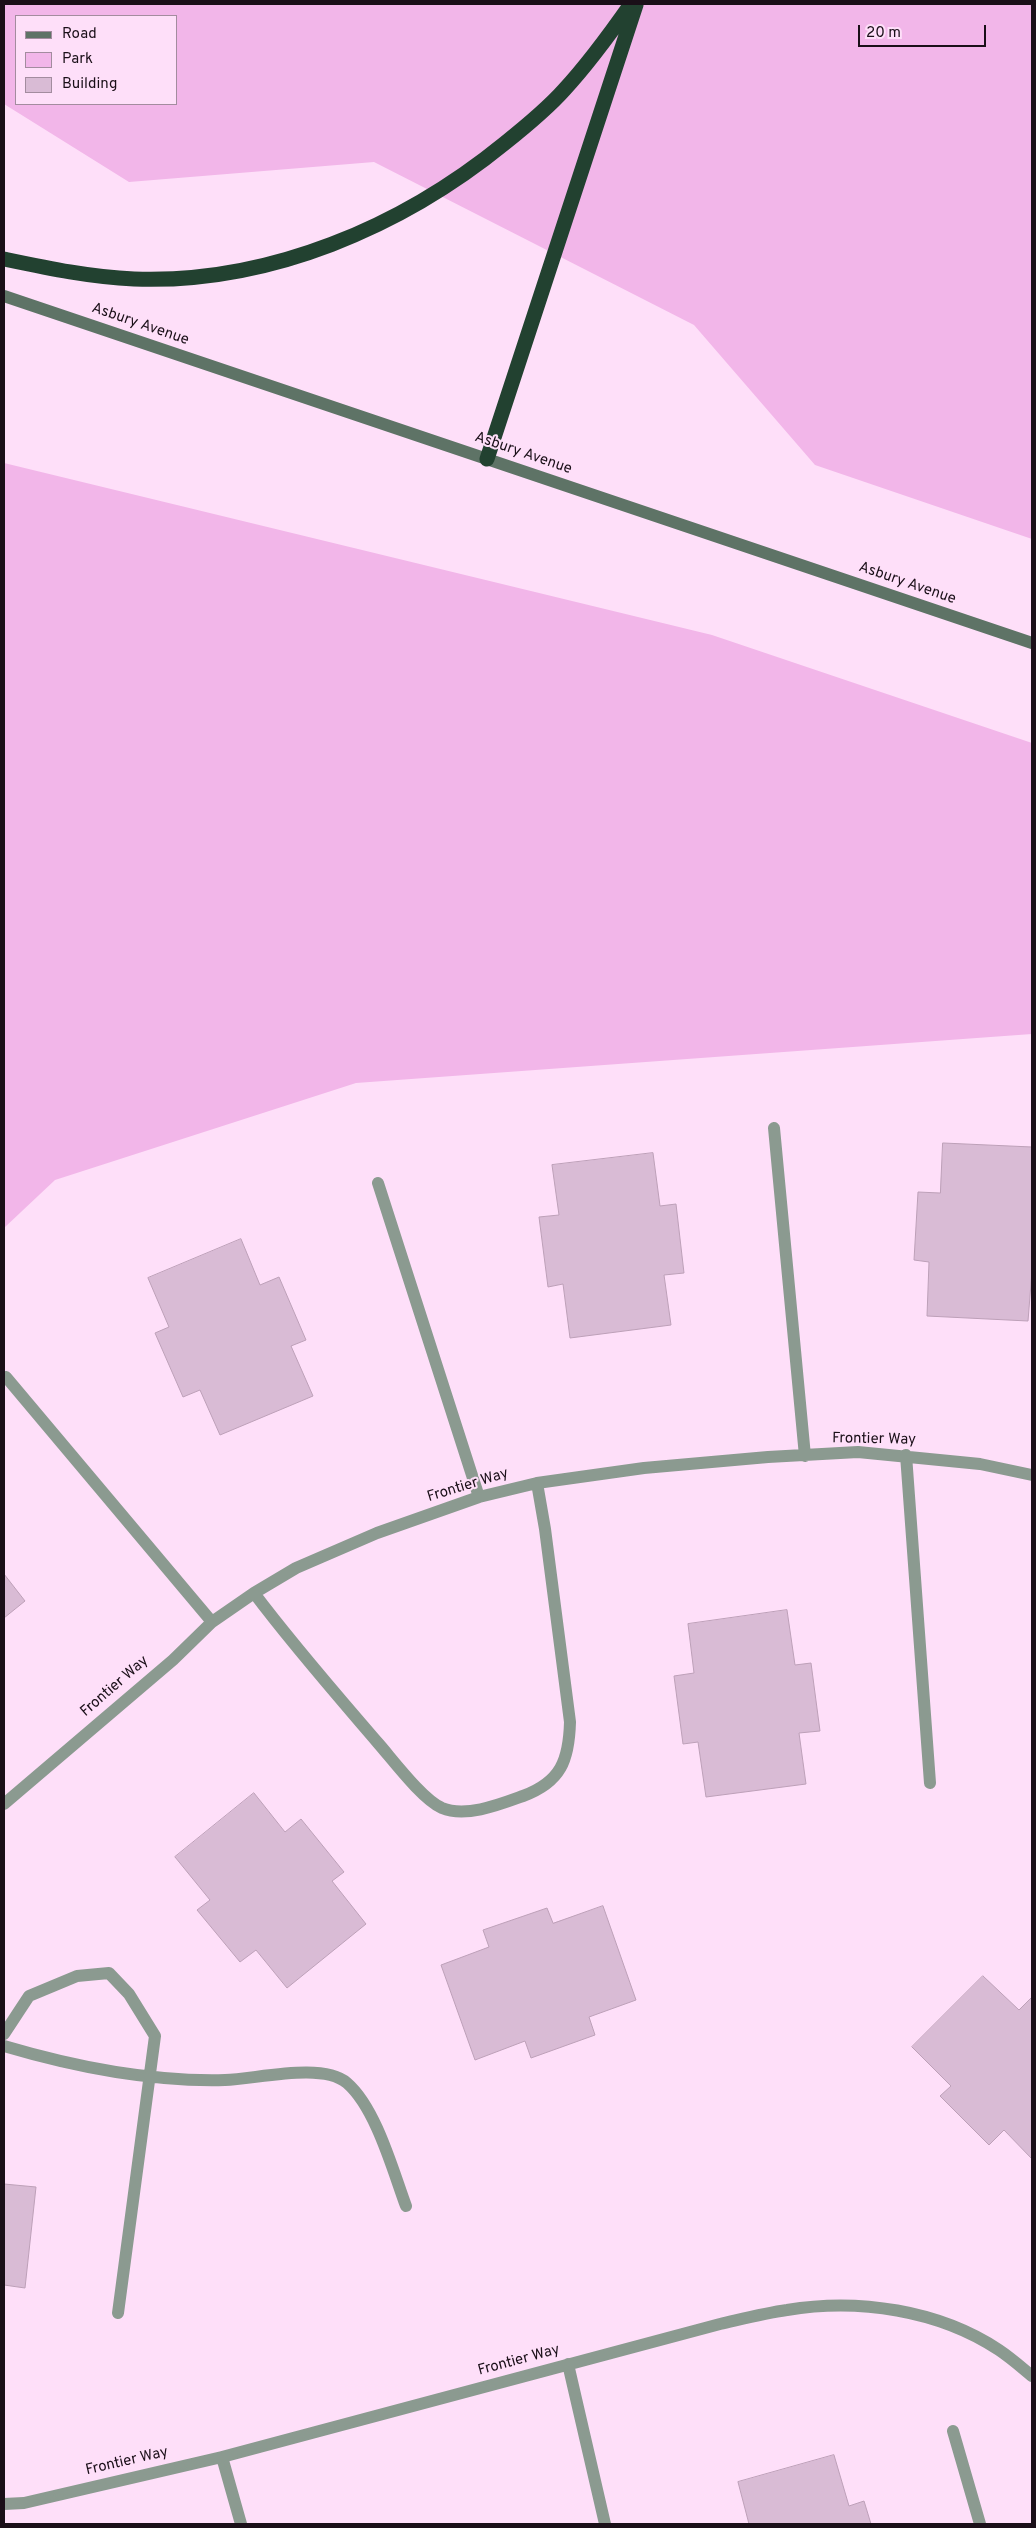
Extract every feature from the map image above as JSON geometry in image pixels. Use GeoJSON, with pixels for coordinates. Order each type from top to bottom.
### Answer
{"type":"FeatureCollection","features":[{"type":"Feature","properties":{"kind":"highway"},"geometry":{"type":"LineString","coordinates":[[4,259],[87,276],[136,279],[175,278],[222,272],[271,262],[328,246],[375,227],[423,201],[474,168],[521,130],[563,91],[603,44],[631,4]]}},
{"type":"Feature","properties":{"kind":"highway"},"geometry":{"type":"LineString","coordinates":[[487,459],[637,4]]}},
{"type":"Feature","properties":{"kind":"main road","name":"Asbury Avenue"},"geometry":{"type":"LineString","coordinates":[[4,296],[1032,643]]}},
{"type":"Feature","properties":{"kind":"street"},"geometry":{"type":"LineString","coordinates":[[774,1128],[805,1456]]}},
{"type":"Feature","properties":{"kind":"street"},"geometry":{"type":"LineString","coordinates":[[378,1184],[479,1497]]}},
{"type":"Feature","properties":{"kind":"street"},"geometry":{"type":"LineString","coordinates":[[6,1377],[212,1622]]}},
{"type":"Feature","properties":{"kind":"street","name":"Frontier Way"},"geometry":{"type":"LineString","coordinates":[[4,1804],[173,1660],[212,1622],[254,1594],[296,1568],[350,1545],[479,1497],[537,1483],[644,1468],[858,1452],[906,1455],[980,1464],[1032,1474]]}},
{"type":"Feature","properties":{"kind":"street"},"geometry":{"type":"LineString","coordinates":[[906,1455],[930,1783]]}},
{"type":"Feature","properties":{"kind":"street"},"geometry":{"type":"LineString","coordinates":[[254,1594],[290,1641],[411,1782],[442,1807],[459,1812],[496,1805],[526,1795],[550,1782],[566,1760],[570,1744],[570,1722],[546,1529],[537,1483]]}},
{"type":"Feature","properties":{"kind":"street"},"geometry":{"type":"LineString","coordinates":[[4,2034],[29,1996],[78,1976],[109,1973],[129,1994],[155,2036],[148,2076],[118,2313]]}},
{"type":"Feature","properties":{"kind":"street"},"geometry":{"type":"LineString","coordinates":[[4,2046],[56,2062],[148,2076],[224,2080],[320,2072],[347,2082],[372,2118],[406,2206]]}},
{"type":"Feature","properties":{"kind":"street","name":"Frontier Way"},"geometry":{"type":"LineString","coordinates":[[4,2504],[24,2502],[222,2457],[720,2324],[789,2309],[848,2305],[908,2312],[958,2328],[999,2350],[1032,2376]]}},
{"type":"Feature","properties":{"kind":"street"},"geometry":{"type":"LineString","coordinates":[[568,2364],[605,2524]]}},
{"type":"Feature","properties":{"kind":"street"},"geometry":{"type":"LineString","coordinates":[[953,2431],[980,2524]]}},
{"type":"Feature","properties":{"kind":"street"},"geometry":{"type":"LineString","coordinates":[[222,2457],[241,2524]]}},
{"type":"Feature","properties":{"kind":"green space"},"geometry":{"type":"Polygon","coordinates":[[[4,4],[1032,4],[1032,539],[815,465],[694,325],[374,162],[129,182],[4,104],[4,4]]]}},
{"type":"Feature","properties":{"kind":"green space"},"geometry":{"type":"Polygon","coordinates":[[[4,463],[712,635],[1032,743],[1032,1034],[356,1083],[55,1180],[4,1228],[4,463]]]}},
{"type":"Feature","properties":{"kind":"building"},"geometry":{"type":"Polygon","coordinates":[[[943,1143],[1032,1147],[1032,1271],[1028,1321],[927,1316],[929,1262],[914,1260],[918,1192],[940,1193],[943,1143]]]}},
{"type":"Feature","properties":{"kind":"building"},"geometry":{"type":"Polygon","coordinates":[[[653,1153],[660,1206],[676,1204],[684,1273],[664,1275],[671,1325],[570,1338],[563,1284],[548,1287],[539,1217],[559,1215],[552,1165],[653,1153]]]}},
{"type":"Feature","properties":{"kind":"building"},"geometry":{"type":"Polygon","coordinates":[[[241,1239],[260,1285],[279,1277],[306,1340],[291,1346],[313,1396],[220,1435],[200,1390],[183,1397],[155,1333],[169,1327],[148,1278],[241,1239]]]}},
{"type":"Feature","properties":{"kind":"building"},"geometry":{"type":"Polygon","coordinates":[[[4,1574],[25,1601],[4,1618],[4,1574]]]}},
{"type":"Feature","properties":{"kind":"building"},"geometry":{"type":"Polygon","coordinates":[[[787,1610],[795,1665],[811,1663],[820,1731],[799,1733],[806,1784],[706,1797],[698,1742],[683,1744],[674,1676],[694,1673],[688,1624],[787,1610]]]}},
{"type":"Feature","properties":{"kind":"building"},"geometry":{"type":"Polygon","coordinates":[[[254,1793],[285,1832],[301,1819],[344,1872],[332,1881],[366,1924],[287,1988],[256,1950],[240,1962],[197,1910],[210,1900],[175,1857],[254,1793]]]}},
{"type":"Feature","properties":{"kind":"building"},"geometry":{"type":"Polygon","coordinates":[[[603,1906],[636,2000],[589,2017],[595,2035],[531,2058],[525,2041],[475,2060],[441,1965],[489,1947],[483,1930],[547,1908],[553,1923],[603,1906]]]}},
{"type":"Feature","properties":{"kind":"building"},"geometry":{"type":"Polygon","coordinates":[[[983,1976],[1019,2010],[1032,1997],[1032,2159],[1004,2130],[989,2145],[940,2096],[951,2086],[912,2047],[983,1976]]]}},
{"type":"Feature","properties":{"kind":"building"},"geometry":{"type":"Polygon","coordinates":[[[4,2184],[36,2187],[25,2288],[4,2285],[4,2184]]]}},
{"type":"Feature","properties":{"kind":"building"},"geometry":{"type":"Polygon","coordinates":[[[834,2455],[849,2506],[864,2501],[871,2524],[749,2524],[738,2482],[834,2455]]]}}]}
